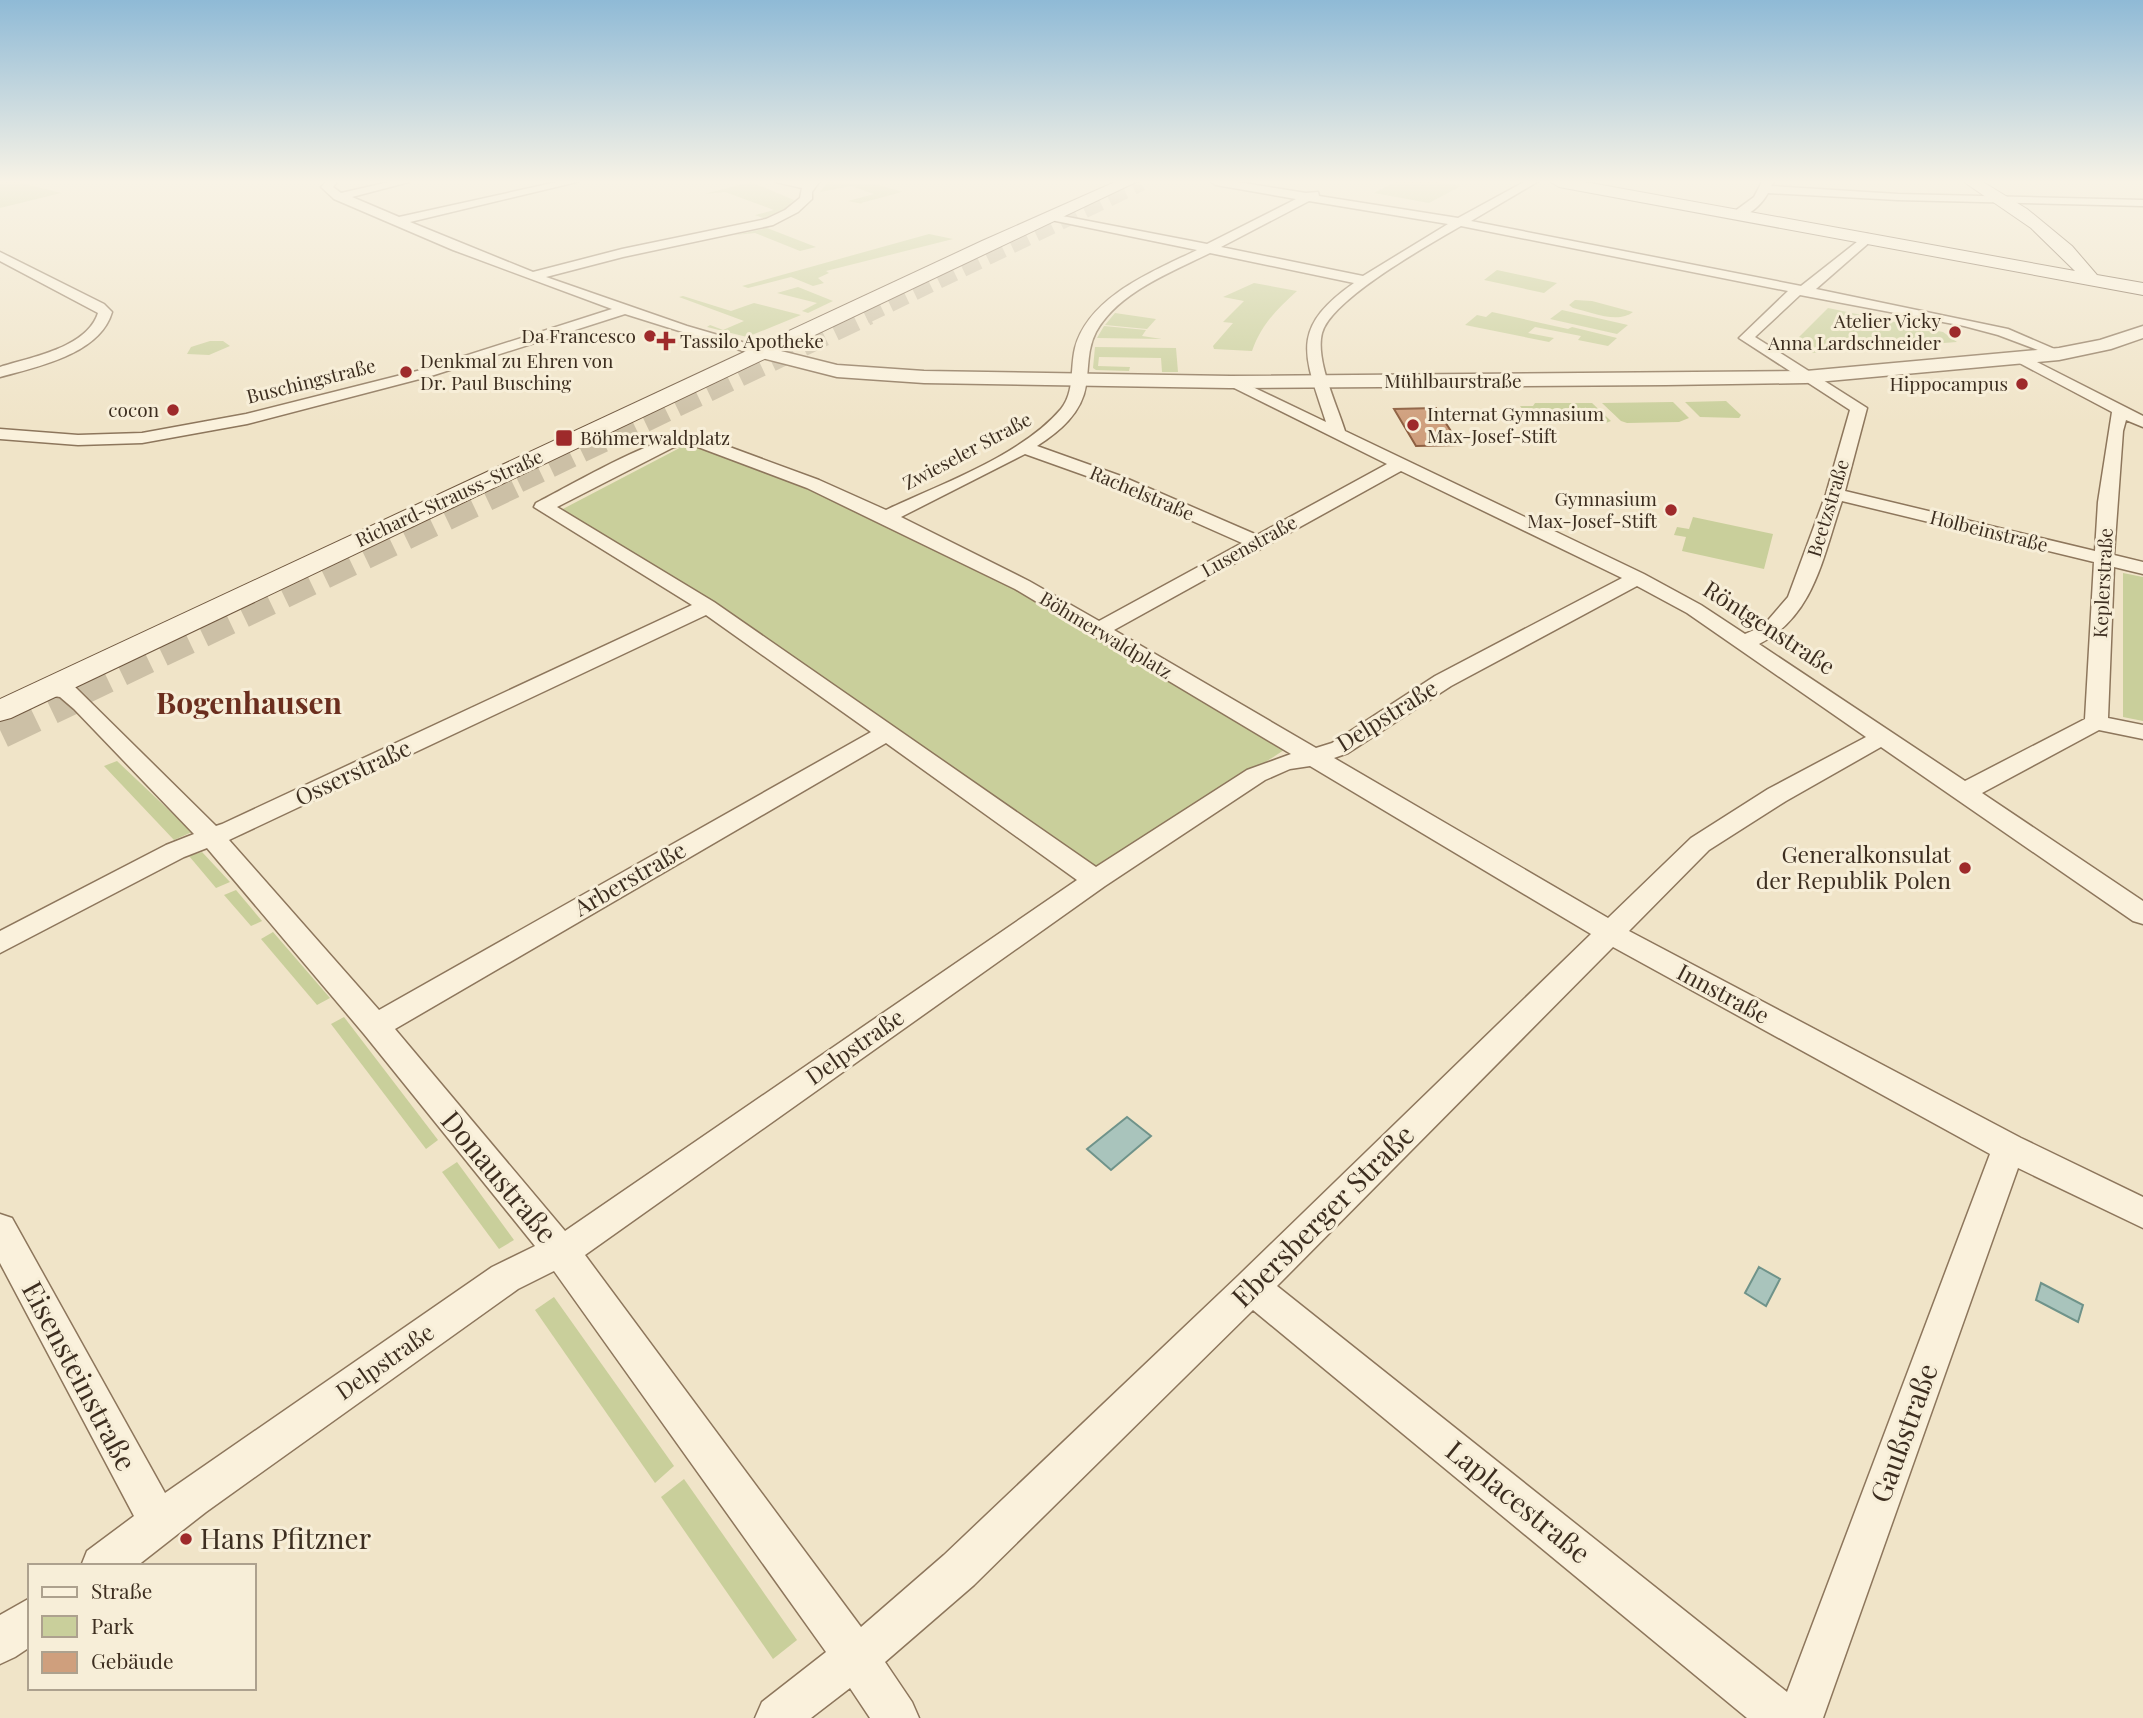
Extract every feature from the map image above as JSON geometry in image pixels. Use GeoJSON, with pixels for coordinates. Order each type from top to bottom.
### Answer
{"type":"FeatureCollection","features":[{"type":"Feature","properties":{"kind":"main road","name":"Richard-Strauss-Straße"},"geometry":{"type":"LineString","coordinates":[[0,710],[953,262]]}},
{"type":"Feature","properties":{"kind":"main road"},"geometry":{"type":"LineString","coordinates":[[1996,262],[2143,289]]}},
{"type":"Feature","properties":{"kind":"main road"},"geometry":{"type":"LineString","coordinates":[[2075,262],[2091,280],[2143,296]]}},
{"type":"Feature","properties":{"kind":"street"},"geometry":{"type":"LineString","coordinates":[[0,372],[83,341],[96,334],[105,319],[99,307],[12,262]]}},
{"type":"Feature","properties":{"kind":"street"},"geometry":{"type":"LineString","coordinates":[[497,262],[624,310],[761,352]]}},
{"type":"Feature","properties":{"kind":"street"},"geometry":{"type":"LineString","coordinates":[[532,276],[585,262]]}},
{"type":"Feature","properties":{"kind":"street","name":"Zwieseler Straße"},"geometry":{"type":"LineString","coordinates":[[886,517],[1025,448],[1054,427],[1072,406],[1083,343],[1099,318],[1145,282],[1183,262]]}},
{"type":"Feature","properties":{"kind":"street"},"geometry":{"type":"LineString","coordinates":[[1274,262],[1366,281]]}},
{"type":"Feature","properties":{"kind":"street"},"geometry":{"type":"LineString","coordinates":[[1338,434],[1313,345],[1319,320],[1330,306],[1395,262]]}},
{"type":"Feature","properties":{"kind":"street"},"geometry":{"type":"LineString","coordinates":[[1664,262],[1991,328],[2059,354]]}},
{"type":"Feature","properties":{"kind":"street"},"geometry":{"type":"LineString","coordinates":[[1806,377],[1746,338],[1802,289],[1810,287],[1839,262]]}},
{"type":"Feature","properties":{"kind":"street","name":"Buschingstraße"},"geometry":{"type":"LineString","coordinates":[[0,434],[78,440],[142,438],[222,424],[426,373],[624,310]]}},
{"type":"Feature","properties":{"kind":"street","name":"Mühlbaurstraße"},"geometry":{"type":"LineString","coordinates":[[761,352],[837,371],[868,375],[1230,382],[1806,377],[2059,354],[2104,345],[2143,332]]}},
{"type":"Feature","properties":{"kind":"street"},"geometry":{"type":"LineString","coordinates":[[2018,358],[2143,422]]}},
{"type":"Feature","properties":{"kind":"street","name":"Beetzstraße"},"geometry":{"type":"LineString","coordinates":[[1746,642],[1770,630],[1798,599],[1835,494],[1859,408],[1806,377]]}},
{"type":"Feature","properties":{"kind":"street","name":"Röntgenstraße"},"geometry":{"type":"LineString","coordinates":[[1230,382],[1637,578],[1694,609],[2143,914]]}},
{"type":"Feature","properties":{"kind":"street","name":"Keplerstraße"},"geometry":{"type":"LineString","coordinates":[[2096,722],[2103,559],[2112,451],[2120,411]]}},
{"type":"Feature","properties":{"kind":"street","name":"Böhmerwaldplatz"},"geometry":{"type":"LineString","coordinates":[[1096,880],[885,734],[707,606],[543,507],[669,443],[691,439],[813,484],[1022,585],[1312,758]]}},
{"type":"Feature","properties":{"kind":"street","name":"Rachelstraße"},"geometry":{"type":"LineString","coordinates":[[1025,448],[1115,480],[1256,542]]}},
{"type":"Feature","properties":{"kind":"street","name":"Lusenstraße"},"geometry":{"type":"LineString","coordinates":[[1098,630],[1400,464]]}},
{"type":"Feature","properties":{"kind":"street","name":"Holbeinstraße"},"geometry":{"type":"LineString","coordinates":[[1835,494],[2143,568]]}},
{"type":"Feature","properties":{"kind":"street","name":"Delpstraße"},"geometry":{"type":"LineString","coordinates":[[105,1564],[159,1522],[505,1278],[585,1238],[763,1110],[1096,880],[1256,775],[1284,763],[1312,758],[1340,748],[1443,681],[1637,578]]}},
{"type":"Feature","properties":{"kind":"street","name":"Osserstraße"},"geometry":{"type":"LineString","coordinates":[[0,943],[175,851],[231,830],[707,606]]}},
{"type":"Feature","properties":{"kind":"street","name":"Donaustraße"},"geometry":{"type":"LineString","coordinates":[[46,688],[66,691],[82,704],[211,836],[375,1026],[560,1250],[855,1656],[896,1718]]}},
{"type":"Feature","properties":{"kind":"street"},"geometry":{"type":"LineString","coordinates":[[1964,792],[2096,722],[2143,732]]}},
{"type":"Feature","properties":{"kind":"street","name":"Arberstraße"},"geometry":{"type":"LineString","coordinates":[[375,1026],[885,734]]}},
{"type":"Feature","properties":{"kind":"street","name":"Ebersberger Straße"},"geometry":{"type":"LineString","coordinates":[[778,1718],[855,1656],[887,1635],[959,1570],[1252,1287],[1700,844],[1777,795],[1884,736]]}},
{"type":"Feature","properties":{"kind":"street","name":"Innstraße"},"geometry":{"type":"LineString","coordinates":[[1312,758],[1609,932],[2009,1148],[2143,1213]]}},
{"type":"Feature","properties":{"kind":"street","name":"Gaußstraße"},"geometry":{"type":"LineString","coordinates":[[1800,1718],[2009,1148]]}},
{"type":"Feature","properties":{"kind":"street","name":"Eisensteinstraße"},"geometry":{"type":"LineString","coordinates":[[4,1245],[159,1522]]}},
{"type":"Feature","properties":{"kind":"street","name":"Laplacestraße"},"geometry":{"type":"LineString","coordinates":[[1252,1287],[1783,1718]]}},
{"type":"Feature","properties":{"kind":"street"},"geometry":{"type":"LineString","coordinates":[[0,1642],[28,1621]]}},
{"type":"Feature","properties":{"kind":"green space"},"geometry":{"type":"Polygon","coordinates":[[[828,262],[861,262],[826,271],[829,273],[818,278],[824,283],[813,286],[791,277],[748,288],[742,286],[828,262]]]}},
{"type":"Feature","properties":{"kind":"green space"},"geometry":{"type":"Polygon","coordinates":[[[1497,270],[1557,283],[1544,293],[1484,280],[1497,270]]]}},
{"type":"Feature","properties":{"kind":"green space"},"geometry":{"type":"Polygon","coordinates":[[[1254,283],[1297,291],[1270,318],[1252,351],[1214,349],[1213,346],[1233,323],[1223,322],[1244,301],[1223,297],[1254,283]]]}},
{"type":"Feature","properties":{"kind":"green space"},"geometry":{"type":"Polygon","coordinates":[[[798,287],[833,301],[808,313],[802,311],[817,303],[777,293],[798,287]]]}},
{"type":"Feature","properties":{"kind":"green space"},"geometry":{"type":"Polygon","coordinates":[[[679,297],[731,311],[754,303],[801,315],[747,337],[707,327],[710,325],[723,330],[744,321],[679,297]]]}},
{"type":"Feature","properties":{"kind":"green space"},"geometry":{"type":"Polygon","coordinates":[[[1575,300],[1592,301],[1633,312],[1620,317],[1604,316],[1573,308],[1569,305],[1575,300]]]}},
{"type":"Feature","properties":{"kind":"green space"},"geometry":{"type":"Polygon","coordinates":[[[1828,308],[1943,332],[1957,342],[1812,353],[1795,341],[1828,308]]]}},
{"type":"Feature","properties":{"kind":"green space"},"geometry":{"type":"Polygon","coordinates":[[[1562,310],[1628,325],[1617,334],[1550,319],[1562,310]]]}},
{"type":"Feature","properties":{"kind":"green space"},"geometry":{"type":"Polygon","coordinates":[[[1492,312],[1617,338],[1608,346],[1578,340],[1581,336],[1535,327],[1528,333],[1554,338],[1549,342],[1465,325],[1477,315],[1486,317],[1492,312]]]}},
{"type":"Feature","properties":{"kind":"green space"},"geometry":{"type":"Polygon","coordinates":[[[1115,313],[1156,319],[1147,329],[1105,325],[1115,313]]]}},
{"type":"Feature","properties":{"kind":"green space"},"geometry":{"type":"Polygon","coordinates":[[[1104,326],[1146,330],[1142,336],[1162,339],[1097,338],[1104,326]]]}},
{"type":"Feature","properties":{"kind":"green space"},"geometry":{"type":"Polygon","coordinates":[[[210,341],[223,341],[230,346],[209,355],[187,354],[191,347],[210,341]]]}},
{"type":"Feature","properties":{"kind":"green space"},"geometry":{"type":"Polygon","coordinates":[[[1095,347],[1176,348],[1178,372],[1162,372],[1161,358],[1099,357],[1098,366],[1130,367],[1129,371],[1096,370],[1093,368],[1095,347]]]}},
{"type":"Feature","properties":{"kind":"green space"},"geometry":{"type":"Polygon","coordinates":[[[1726,401],[1741,415],[1739,418],[1700,417],[1685,402],[1726,401]]]}},
{"type":"Feature","properties":{"kind":"green space"},"geometry":{"type":"Polygon","coordinates":[[[1673,402],[1689,418],[1679,422],[1627,423],[1621,421],[1602,403],[1673,402]]]}},
{"type":"Feature","properties":{"kind":"green space"},"geometry":{"type":"Polygon","coordinates":[[[1535,403],[1592,403],[1611,421],[1533,424],[1520,406],[1533,406],[1535,403]]]}},
{"type":"Feature","properties":{"kind":"green space","name":"Böhmerwaldplatz"},"geometry":{"type":"Polygon","coordinates":[[[691,442],[861,508],[935,545],[1037,601],[1287,748],[1096,873],[559,511],[691,442]]]}},
{"type":"Feature","properties":{"kind":"green space"},"geometry":{"type":"Polygon","coordinates":[[[1693,517],[1773,534],[1764,569],[1682,551],[1686,537],[1674,535],[1677,527],[1689,529],[1693,517]]]}},
{"type":"Feature","properties":{"kind":"green space"},"geometry":{"type":"Polygon","coordinates":[[[2123,573],[2143,577],[2143,721],[2123,717],[2123,573]]]}},
{"type":"Feature","properties":{"kind":"green space"},"geometry":{"type":"Polygon","coordinates":[[[117,761],[192,832],[174,840],[104,766],[117,761]]]}},
{"type":"Feature","properties":{"kind":"green space"},"geometry":{"type":"Polygon","coordinates":[[[202,852],[230,882],[216,888],[189,856],[202,852]]]}},
{"type":"Feature","properties":{"kind":"green space"},"geometry":{"type":"Polygon","coordinates":[[[236,890],[262,921],[251,926],[224,895],[236,890]]]}},
{"type":"Feature","properties":{"kind":"green space"},"geometry":{"type":"Polygon","coordinates":[[[273,932],[330,998],[317,1005],[261,939],[273,932]]]}},
{"type":"Feature","properties":{"kind":"green space"},"geometry":{"type":"Polygon","coordinates":[[[344,1017],[438,1140],[426,1149],[331,1024],[344,1017]]]}},
{"type":"Feature","properties":{"kind":"green space"},"geometry":{"type":"Polygon","coordinates":[[[457,1162],[514,1240],[499,1249],[442,1172],[457,1162]]]}},
{"type":"Feature","properties":{"kind":"green space"},"geometry":{"type":"Polygon","coordinates":[[[554,1297],[674,1466],[655,1483],[535,1310],[554,1297]]]}},
{"type":"Feature","properties":{"kind":"green space"},"geometry":{"type":"Polygon","coordinates":[[[684,1479],[797,1640],[773,1659],[661,1497],[684,1479]]]}},
{"type":"Feature","properties":{"kind":"water"},"geometry":{"type":"Polygon","coordinates":[[[1127,1117],[1151,1136],[1111,1170],[1087,1149],[1127,1117]]]}},
{"type":"Feature","properties":{"kind":"water"},"geometry":{"type":"Polygon","coordinates":[[[1759,1267],[1780,1279],[1766,1306],[1745,1293],[1759,1267]]]}},
{"type":"Feature","properties":{"kind":"water"},"geometry":{"type":"Polygon","coordinates":[[[2041,1283],[2083,1305],[2078,1322],[2036,1300],[2041,1283]]]}},
{"type":"Feature","properties":{"kind":"building"},"geometry":{"type":"Polygon","coordinates":[[[1436,408],[1460,445],[1416,446],[1394,409],[1436,408]]]}},
{"type":"Feature","properties":{"kind":"tunnel"},"geometry":{"type":"LineString","coordinates":[[865,315],[975,262]]}},
{"type":"Feature","properties":{"kind":"tunnel"},"geometry":{"type":"LineString","coordinates":[[518,481],[868,313]]}},
{"type":"Feature","properties":{"kind":"tunnel"},"geometry":{"type":"LineString","coordinates":[[80,691],[522,479]]}},
{"type":"Feature","properties":{"kind":"tunnel"},"geometry":{"type":"LineString","coordinates":[[0,730],[84,690]]}},
{"type":"Feature","properties":{"kind":"place","name":"Atelier Vicky Anna Lardschneider"},"geometry":{"type":"Point","coordinates":[1955,332]}},
{"type":"Feature","properties":{"kind":"place","name":"Da Francesco"},"geometry":{"type":"Point","coordinates":[650,336]}},
{"type":"Feature","properties":{"kind":"place","name":"Tassilo Apotheke"},"geometry":{"type":"Point","coordinates":[666,341]}},
{"type":"Feature","properties":{"kind":"place","name":"Denkmal zu Ehren von Dr. Paul Busching"},"geometry":{"type":"Point","coordinates":[406,372]}},
{"type":"Feature","properties":{"kind":"place","name":"Hippocampus"},"geometry":{"type":"Point","coordinates":[2022,384]}},
{"type":"Feature","properties":{"kind":"place","name":"cocon"},"geometry":{"type":"Point","coordinates":[173,410]}},
{"type":"Feature","properties":{"kind":"place","name":"Internat Gymnasium Max-Josef-Stift"},"geometry":{"type":"Point","coordinates":[1413,425]}},
{"type":"Feature","properties":{"kind":"place","name":"Böhmerwaldplatz"},"geometry":{"type":"Point","coordinates":[564,438]}},
{"type":"Feature","properties":{"kind":"place","name":"Gymnasium Max-Josef-Stift"},"geometry":{"type":"Point","coordinates":[1671,510]}},
{"type":"Feature","properties":{"kind":"place","name":"Generalkonsulat der Republik Polen"},"geometry":{"type":"Point","coordinates":[1965,868]}},
{"type":"Feature","properties":{"kind":"place","name":"Hans Pfitzner"},"geometry":{"type":"Point","coordinates":[186,1539]}},
{"type":"Feature","properties":{"kind":"district","name":"Bogenhausen"},"geometry":{"type":"Point","coordinates":[249,704]}}]}
